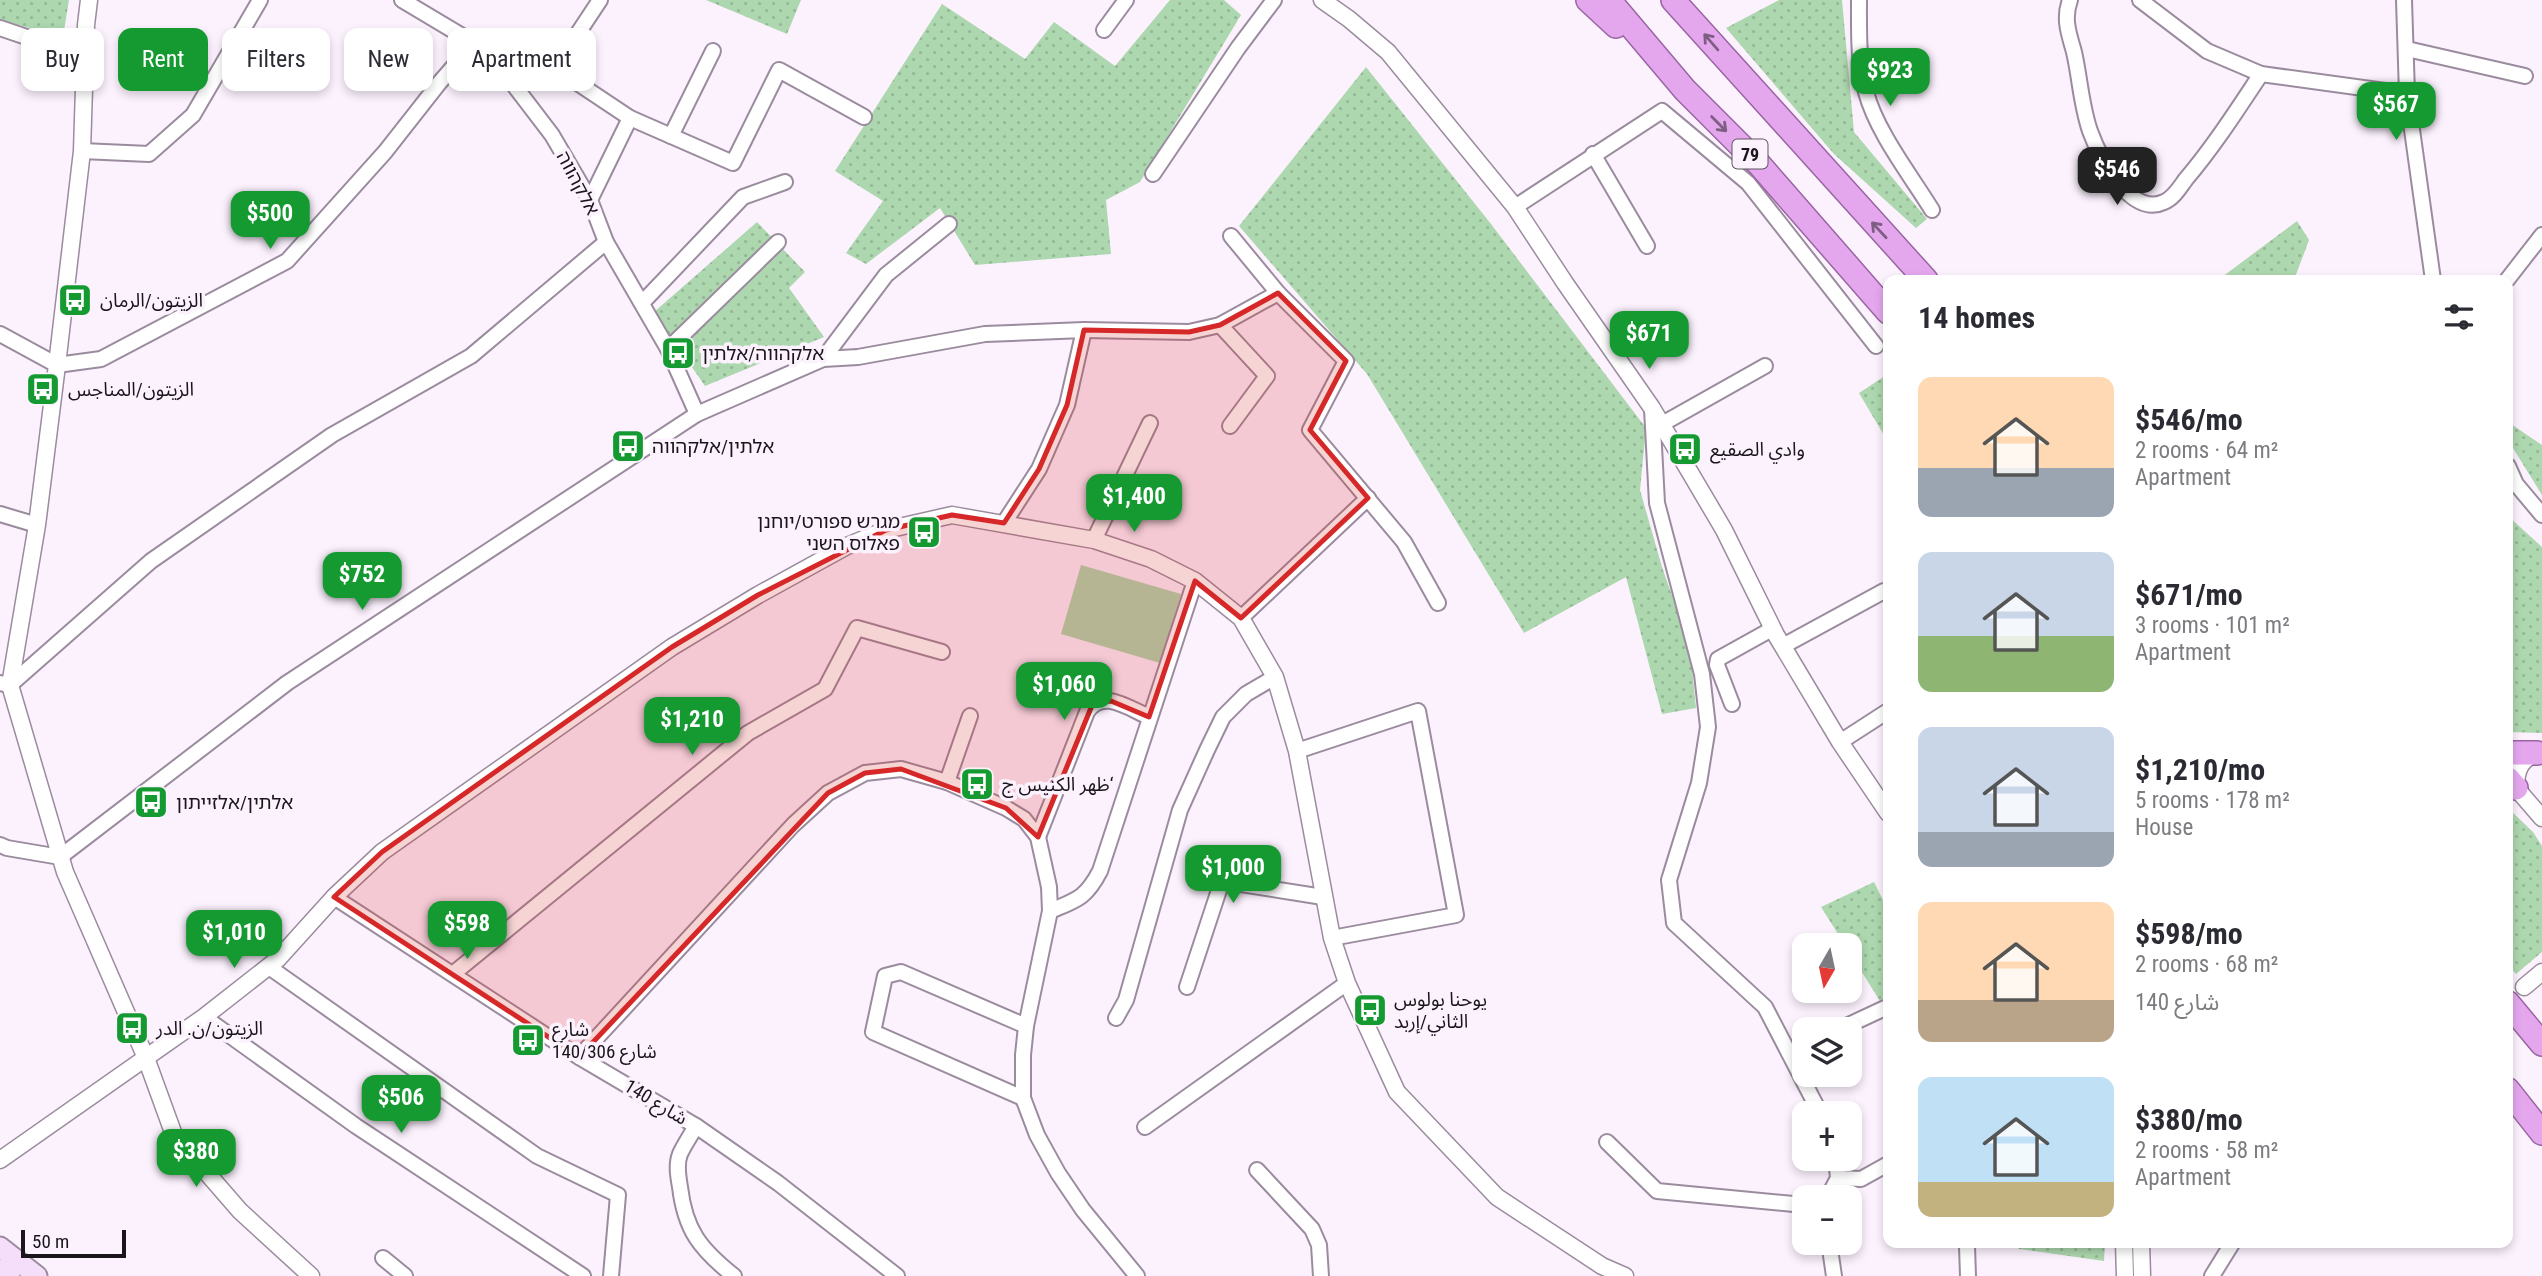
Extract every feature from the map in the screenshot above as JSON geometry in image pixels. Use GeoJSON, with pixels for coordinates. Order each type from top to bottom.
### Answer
{"type":"FeatureCollection","features":[{"type":"Feature","properties":{"kind":"highway"},"geometry":{"type":"LineString","coordinates":[[1588,0],[1685,90]]}},
{"type":"Feature","properties":{"kind":"highway","name":"79"},"geometry":{"type":"LineString","coordinates":[[1609,0],[1685,90],[1758,163],[1883,306]]}},
{"type":"Feature","properties":{"kind":"highway","name":"79"},"geometry":{"type":"LineString","coordinates":[[1673,0],[1921,275]]}},
{"type":"Feature","properties":{"kind":"highway"},"geometry":{"type":"LineString","coordinates":[[2513,753],[2539,753]]}},
{"type":"Feature","properties":{"kind":"highway"},"geometry":{"type":"LineString","coordinates":[[2516,995],[2542,1044]]}},
{"type":"Feature","properties":{"kind":"highway"},"geometry":{"type":"LineString","coordinates":[[2513,1096],[2542,1133]]}},
{"type":"Feature","properties":{"kind":"main road"},"geometry":{"type":"LineString","coordinates":[[0,1247],[37,1276]]}},
{"type":"Feature","properties":{"kind":"main road"},"geometry":{"type":"LineString","coordinates":[[0,1269],[10,1276]]}},
{"type":"Feature","properties":{"kind":"street"},"geometry":{"type":"LineString","coordinates":[[87,28],[89,0]]}},
{"type":"Feature","properties":{"kind":"street"},"geometry":{"type":"LineString","coordinates":[[82,151],[149,154],[193,115],[260,0]]}},
{"type":"Feature","properties":{"kind":"street","name":"אלקהווה"},"geometry":{"type":"LineString","coordinates":[[402,0],[449,28]]}},
{"type":"Feature","properties":{"kind":"street"},"geometry":{"type":"LineString","coordinates":[[600,0],[555,68],[630,118],[733,163],[779,70],[864,117]]}},
{"type":"Feature","properties":{"kind":"street"},"geometry":{"type":"LineString","coordinates":[[1104,30],[1126,0]]}},
{"type":"Feature","properties":{"kind":"street"},"geometry":{"type":"LineString","coordinates":[[1153,174],[1238,48],[1274,0]]}},
{"type":"Feature","properties":{"kind":"street"},"geometry":{"type":"LineString","coordinates":[[1322,0],[1388,52],[1515,207],[1662,424],[1724,530],[1772,629],[1840,742],[1883,806]]}},
{"type":"Feature","properties":{"kind":"street"},"geometry":{"type":"LineString","coordinates":[[1859,0],[1860,56],[1865,90],[1873,114],[1932,210]]}},
{"type":"Feature","properties":{"kind":"street"},"geometry":{"type":"LineString","coordinates":[[2070,0],[2066,28],[2074,52],[2077,78],[2090,131],[2112,175],[2125,191],[2138,200],[2152,205],[2163,203],[2172,197],[2211,150],[2261,74]]}},
{"type":"Feature","properties":{"kind":"street"},"geometry":{"type":"LineString","coordinates":[[2140,0],[2207,51],[2261,74],[2407,94]]}},
{"type":"Feature","properties":{"kind":"street"},"geometry":{"type":"LineString","coordinates":[[2404,0],[2407,94],[2432,275]]}},
{"type":"Feature","properties":{"kind":"street"},"geometry":{"type":"LineString","coordinates":[[0,28],[21,35]]}},
{"type":"Feature","properties":{"kind":"street"},"geometry":{"type":"LineString","coordinates":[[2407,49],[2525,76]]}},
{"type":"Feature","properties":{"kind":"street"},"geometry":{"type":"LineString","coordinates":[[671,136],[713,51]]}},
{"type":"Feature","properties":{"kind":"street"},"geometry":{"type":"LineString","coordinates":[[0,334],[57,365],[101,359],[287,261],[385,152],[447,74]]}},
{"type":"Feature","properties":{"kind":"street"},"geometry":{"type":"LineString","coordinates":[[84,91],[82,151],[37,525],[5,684],[65,872],[146,1058],[174,1135],[240,1211],[311,1276]]}},
{"type":"Feature","properties":{"kind":"street","name":"אלקהווה"},"geometry":{"type":"LineString","coordinates":[[518,91],[552,135],[590,200],[606,242],[668,349],[697,414]]}},
{"type":"Feature","properties":{"kind":"street"},"geometry":{"type":"LineString","coordinates":[[1515,207],[1662,111],[1748,183],[1876,346]]}},
{"type":"Feature","properties":{"kind":"street"},"geometry":{"type":"LineString","coordinates":[[590,200],[630,118]]}},
{"type":"Feature","properties":{"kind":"street"},"geometry":{"type":"LineString","coordinates":[[1594,154],[1647,246]]}},
{"type":"Feature","properties":{"kind":"street"},"geometry":{"type":"LineString","coordinates":[[642,303],[743,197],[785,182]]}},
{"type":"Feature","properties":{"kind":"street"},"geometry":{"type":"LineString","coordinates":[[823,359],[886,275],[949,224]]}},
{"type":"Feature","properties":{"kind":"street"},"geometry":{"type":"LineString","coordinates":[[2511,275],[2542,235]]}},
{"type":"Feature","properties":{"kind":"street"},"geometry":{"type":"LineString","coordinates":[[1231,236],[1278,293],[1346,361],[1310,430],[1404,542],[1438,603]]}},
{"type":"Feature","properties":{"kind":"street"},"geometry":{"type":"LineString","coordinates":[[5,684],[151,561],[332,435],[471,356],[606,242]]}},
{"type":"Feature","properties":{"kind":"street"},"geometry":{"type":"LineString","coordinates":[[668,349],[778,242]]}},
{"type":"Feature","properties":{"kind":"street"},"geometry":{"type":"LineString","coordinates":[[0,845],[60,857],[287,683],[697,414],[823,359],[858,358],[985,334],[1084,330],[1189,332],[1220,325],[1278,293]]}},
{"type":"Feature","properties":{"kind":"street"},"geometry":{"type":"LineString","coordinates":[[1220,325],[1267,376],[1230,426]]}},
{"type":"Feature","properties":{"kind":"street"},"geometry":{"type":"LineString","coordinates":[[1003,523],[1039,469],[1067,405],[1084,330]]}},
{"type":"Feature","properties":{"kind":"street"},"geometry":{"type":"LineString","coordinates":[[1662,424],[1765,366]]}},
{"type":"Feature","properties":{"kind":"street"},"geometry":{"type":"LineString","coordinates":[[1652,408],[1657,503],[1702,674],[1708,727],[1699,783],[1669,880],[1674,923],[1765,1007],[1814,1101]]}},
{"type":"Feature","properties":{"kind":"street"},"geometry":{"type":"LineString","coordinates":[[1094,540],[1150,423]]}},
{"type":"Feature","properties":{"kind":"street"},"geometry":{"type":"LineString","coordinates":[[2513,477],[2542,515]]}},
{"type":"Feature","properties":{"kind":"street"},"geometry":{"type":"LineString","coordinates":[[1241,618],[1368,498]]}},
{"type":"Feature","properties":{"kind":"street"},"geometry":{"type":"LineString","coordinates":[[0,514],[37,525]]}},
{"type":"Feature","properties":{"kind":"street"},"geometry":{"type":"LineString","coordinates":[[0,1160],[204,1017],[269,967],[334,897],[382,852],[672,647],[847,545],[886,530],[952,514],[1094,540],[1152,559],[1195,581],[1241,618],[1275,677],[1297,751],[1332,939],[1347,983],[1397,1091],[1497,1197],[1602,1266],[1625,1276]]}},
{"type":"Feature","properties":{"kind":"street"},"geometry":{"type":"LineString","coordinates":[[1050,911],[1073,902],[1090,891],[1100,871],[1195,581]]}},
{"type":"Feature","properties":{"kind":"street"},"geometry":{"type":"LineString","coordinates":[[1783,646],[1883,592]]}},
{"type":"Feature","properties":{"kind":"street"},"geometry":{"type":"LineString","coordinates":[[454,973],[748,733],[825,689],[858,628],[942,652]]}},
{"type":"Feature","properties":{"kind":"street"},"geometry":{"type":"LineString","coordinates":[[1732,704],[1717,664],[1718,659],[1772,629]]}},
{"type":"Feature","properties":{"kind":"street"},"geometry":{"type":"LineString","coordinates":[[1116,1018],[1126,1000],[1180,810],[1217,728],[1223,717],[1246,694],[1275,677]]}},
{"type":"Feature","properties":{"kind":"street"},"geometry":{"type":"LineString","coordinates":[[1038,836],[1087,712],[1093,703],[1100,699],[1111,701],[1149,717]]}},
{"type":"Feature","properties":{"kind":"street"},"geometry":{"type":"LineString","coordinates":[[1297,751],[1418,711],[1456,915],[1332,939]]}},
{"type":"Feature","properties":{"kind":"street"},"geometry":{"type":"LineString","coordinates":[[1840,742],[1883,714]]}},
{"type":"Feature","properties":{"kind":"street"},"geometry":{"type":"LineString","coordinates":[[947,782],[970,716]]}},
{"type":"Feature","properties":{"kind":"street"},"geometry":{"type":"LineString","coordinates":[[2539,753],[2521,763],[2516,771],[2524,794],[2542,818]]}},
{"type":"Feature","properties":{"kind":"street"},"geometry":{"type":"LineString","coordinates":[[579,1057],[793,825],[828,793],[865,773],[882,769],[901,769],[947,782],[1006,808],[1024,819],[1038,836],[1049,887],[1050,911],[1026,1026],[1023,1098],[1037,1135],[1058,1174],[1083,1210],[1137,1276]]}},
{"type":"Feature","properties":{"kind":"street"},"geometry":{"type":"LineString","coordinates":[[1187,987],[1222,881],[1323,897]]}},
{"type":"Feature","properties":{"kind":"street","name":"شارع 140"},"geometry":{"type":"LineString","coordinates":[[334,897],[579,1057],[696,1126],[778,1183],[897,1276]]}},
{"type":"Feature","properties":{"kind":"street"},"geometry":{"type":"LineString","coordinates":[[269,967],[537,1156],[618,1195],[611,1276]]}},
{"type":"Feature","properties":{"kind":"street"},"geometry":{"type":"LineString","coordinates":[[1023,1098],[873,1032],[885,976],[901,972],[1026,1026]]}},
{"type":"Feature","properties":{"kind":"street"},"geometry":{"type":"LineString","coordinates":[[2516,995],[2542,972]]}},
{"type":"Feature","properties":{"kind":"street"},"geometry":{"type":"LineString","coordinates":[[1145,1127],[1347,983]]}},
{"type":"Feature","properties":{"kind":"street"},"geometry":{"type":"LineString","coordinates":[[1862,1018],[1883,1008]]}},
{"type":"Feature","properties":{"kind":"street"},"geometry":{"type":"LineString","coordinates":[[204,1017],[356,1126],[583,1276]]}},
{"type":"Feature","properties":{"kind":"street"},"geometry":{"type":"LineString","coordinates":[[696,1126],[679,1156],[677,1172],[683,1212],[695,1238],[709,1256],[734,1276]]}},
{"type":"Feature","properties":{"kind":"street"},"geometry":{"type":"LineString","coordinates":[[1607,1142],[1657,1191],[1792,1204]]}},
{"type":"Feature","properties":{"kind":"street"},"geometry":{"type":"LineString","coordinates":[[1838,1178],[1861,1179],[1883,1167]]}},
{"type":"Feature","properties":{"kind":"street"},"geometry":{"type":"LineString","coordinates":[[1257,1170],[1312,1230],[1319,1245],[1321,1276]]}},
{"type":"Feature","properties":{"kind":"street"},"geometry":{"type":"LineString","coordinates":[[1834,1185],[1838,1178],[1837,1171]]}},
{"type":"Feature","properties":{"kind":"street"},"geometry":{"type":"LineString","coordinates":[[1967,1248],[1968,1276]]}},
{"type":"Feature","properties":{"kind":"street"},"geometry":{"type":"LineString","coordinates":[[2124,1248],[2125,1276]]}},
{"type":"Feature","properties":{"kind":"street"},"geometry":{"type":"LineString","coordinates":[[2141,1248],[2141,1276]]}},
{"type":"Feature","properties":{"kind":"street"},"geometry":{"type":"LineString","coordinates":[[2212,1276],[2229,1248]]}},
{"type":"Feature","properties":{"kind":"street"},"geometry":{"type":"LineString","coordinates":[[1831,1255],[1834,1276]]}},
{"type":"Feature","properties":{"kind":"street"},"geometry":{"type":"LineString","coordinates":[[383,1258],[405,1276]]}},
{"type":"Feature","properties":{"kind":"highlighted area"},"geometry":{"type":"Polygon","coordinates":[[[1278,293],[1346,361],[1310,430],[1368,498],[1241,618],[1195,581],[1149,717],[1111,701],[1093,703],[1038,837],[1006,808],[901,769],[865,773],[828,793],[579,1057],[334,897],[382,852],[672,647],[758,595],[886,530],[952,515],[1004,523],[1039,469],[1067,405],[1084,330],[1189,332],[1220,325],[1278,293]]]}},
{"type":"Feature","properties":{"kind":"green space"},"geometry":{"type":"Polygon","coordinates":[[[0,0],[69,0],[64,28],[30,28],[0,20],[0,0]]]}},
{"type":"Feature","properties":{"kind":"green space"},"geometry":{"type":"Polygon","coordinates":[[[706,0],[801,0],[787,34],[706,0]]]}},
{"type":"Feature","properties":{"kind":"green space"},"geometry":{"type":"Polygon","coordinates":[[[1170,0],[1224,0],[1241,15],[1140,182],[1106,200],[1111,254],[975,265],[940,208],[866,264],[846,253],[883,201],[835,171],[942,4],[1025,59],[1054,22],[1115,66],[1170,0]]]}},
{"type":"Feature","properties":{"kind":"green space"},"geometry":{"type":"Polygon","coordinates":[[[1779,0],[1842,0],[1854,132],[1927,219],[1916,228],[1834,154],[1726,28],[1779,0]]]}},
{"type":"Feature","properties":{"kind":"green space"},"geometry":{"type":"Polygon","coordinates":[[[1366,67],[1491,224],[1646,428],[1640,490],[1662,567],[1690,647],[1696,708],[1662,714],[1626,577],[1524,633],[1367,374],[1239,226],[1366,67]]]}},
{"type":"Feature","properties":{"kind":"green space"},"geometry":{"type":"Polygon","coordinates":[[[2297,221],[2309,240],[2296,275],[2225,275],[2297,221]]]}},
{"type":"Feature","properties":{"kind":"green space"},"geometry":{"type":"Polygon","coordinates":[[[757,222],[805,272],[789,288],[824,337],[705,386],[654,312],[757,222]]]}},
{"type":"Feature","properties":{"kind":"green space"},"geometry":{"type":"Polygon","coordinates":[[[1883,377],[1883,434],[1859,393],[1883,377]]]}},
{"type":"Feature","properties":{"kind":"green space"},"geometry":{"type":"Polygon","coordinates":[[[2513,425],[2542,445],[2542,495],[2513,448],[2513,425]]]}},
{"type":"Feature","properties":{"kind":"green space"},"geometry":{"type":"Polygon","coordinates":[[[2513,521],[2542,547],[2542,733],[2513,732],[2513,521]]]}},
{"type":"Feature","properties":{"kind":"green space"},"geometry":{"type":"Polygon","coordinates":[[[1081,565],[1181,594],[1160,663],[1061,634],[1081,565]]]}},
{"type":"Feature","properties":{"kind":"green space"},"geometry":{"type":"Polygon","coordinates":[[[2513,813],[2533,832],[2542,846],[2542,952],[2516,974],[2513,971],[2513,813]]]}},
{"type":"Feature","properties":{"kind":"green space"},"geometry":{"type":"Polygon","coordinates":[[[1874,882],[1883,900],[1883,1006],[1862,972],[1862,933],[1837,933],[1821,907],[1874,882]]]}},
{"type":"Feature","properties":{"kind":"green space"},"geometry":{"type":"Polygon","coordinates":[[[2105,1248],[2104,1261],[2019,1249],[2105,1248]]]}},
{"type":"Feature","properties":{"kind":"place","name":"الزيتون/الرمان"},"geometry":{"type":"Point","coordinates":[75,300]}},
{"type":"Feature","properties":{"kind":"place","name":"אלקהווה/אלתין"},"geometry":{"type":"Point","coordinates":[678,353]}},
{"type":"Feature","properties":{"kind":"place","name":"الزيتون/المناجس"},"geometry":{"type":"Point","coordinates":[43,389]}},
{"type":"Feature","properties":{"kind":"place","name":"אלתין/אלקהווה"},"geometry":{"type":"Point","coordinates":[628,446]}},
{"type":"Feature","properties":{"kind":"place","name":"وادي الصقيع"},"geometry":{"type":"Point","coordinates":[1685,449]}},
{"type":"Feature","properties":{"kind":"place","name":"מגרש ספורט/יוחנן פאלוס השני"},"geometry":{"type":"Point","coordinates":[924,532]}},
{"type":"Feature","properties":{"kind":"place","name":"ظهر الكنيس ج‘"},"geometry":{"type":"Point","coordinates":[977,784]}},
{"type":"Feature","properties":{"kind":"place","name":"אלתין/אלזייתון"},"geometry":{"type":"Point","coordinates":[151,802]}},
{"type":"Feature","properties":{"kind":"place","name":"يوحنا بولوس الثاني/إربد"},"geometry":{"type":"Point","coordinates":[1370,1010]}},
{"type":"Feature","properties":{"kind":"place","name":"الزيتون/ن. الدر"},"geometry":{"type":"Point","coordinates":[132,1028]}},
{"type":"Feature","properties":{"kind":"place","name":"شارع 140/شارع 306"},"geometry":{"type":"Point","coordinates":[528,1040]}}]}
